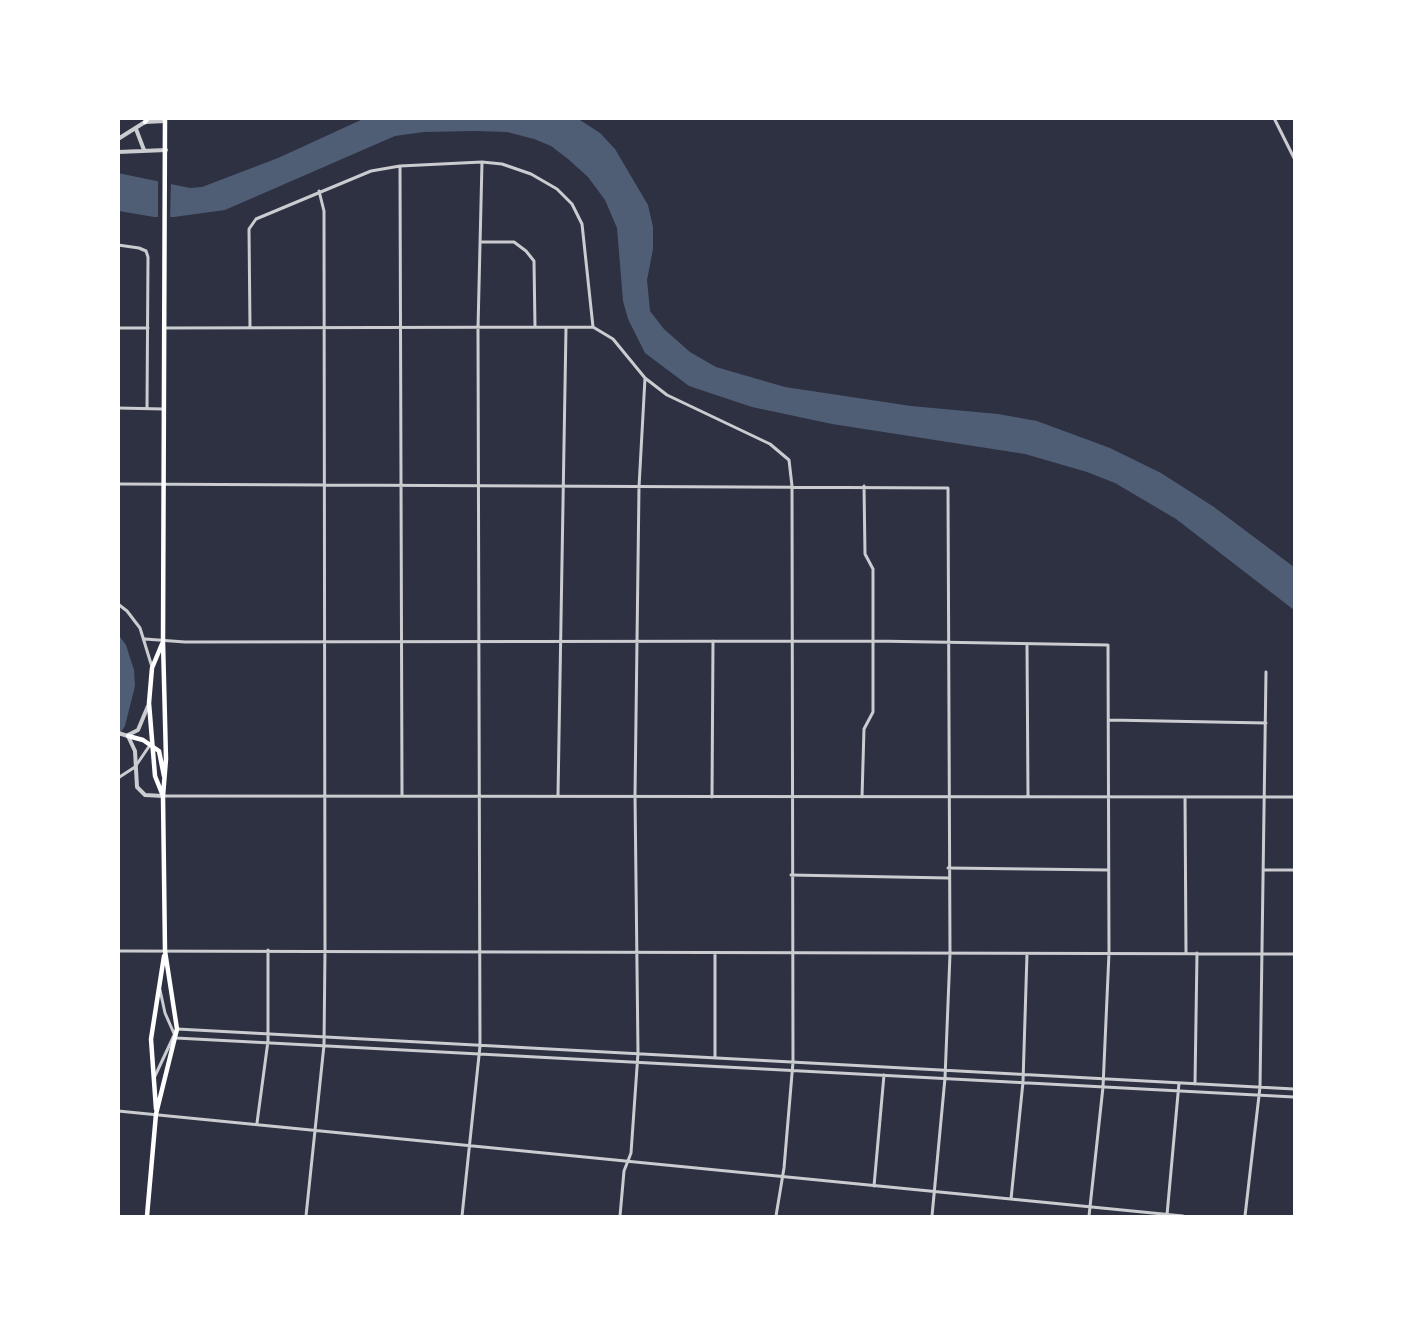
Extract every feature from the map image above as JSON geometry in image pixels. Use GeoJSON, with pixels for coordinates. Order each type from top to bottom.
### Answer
{"type":"FeatureCollection","features":[{"type":"Feature","properties":{"kind":"main road"},"geometry":{"type":"LineString","coordinates":[[156,1114],[176,1033],[165,951],[163,796],[165,778],[163,642],[165,120]]}},
{"type":"Feature","properties":{"kind":"main road"},"geometry":{"type":"LineString","coordinates":[[163,642],[152,668],[149,703],[150,745],[155,776],[163,796]]}},
{"type":"Feature","properties":{"kind":"main road"},"geometry":{"type":"LineString","coordinates":[[128,736],[150,745],[160,753],[165,778]]}},
{"type":"Feature","properties":{"kind":"main road"},"geometry":{"type":"LineString","coordinates":[[147,1216],[156,1114],[151,1039],[165,951]]}},
{"type":"Feature","properties":{"kind":"street"},"geometry":{"type":"LineString","coordinates":[[1275,118],[1294,158]]}},
{"type":"Feature","properties":{"kind":"street"},"geometry":{"type":"LineString","coordinates":[[118,139],[147,120],[165,120]]}},
{"type":"Feature","properties":{"kind":"street"},"geometry":{"type":"LineString","coordinates":[[136,129],[144,150]]}},
{"type":"Feature","properties":{"kind":"street"},"geometry":{"type":"LineString","coordinates":[[118,152],[166,150]]}},
{"type":"Feature","properties":{"kind":"street"},"geometry":{"type":"LineString","coordinates":[[462,1216],[480,1046],[478,328],[482,162]]}},
{"type":"Feature","properties":{"kind":"street"},"geometry":{"type":"LineString","coordinates":[[250,327],[249,229],[251,223],[319,191],[371,171],[400,166],[482,162],[502,164],[531,174],[557,189],[572,204],[582,224],[593,327]]}},
{"type":"Feature","properties":{"kind":"street"},"geometry":{"type":"LineString","coordinates":[[400,166],[402,795]]}},
{"type":"Feature","properties":{"kind":"street"},"geometry":{"type":"LineString","coordinates":[[306,1216],[324,1045],[324,212],[319,191]]}},
{"type":"Feature","properties":{"kind":"street"},"geometry":{"type":"LineString","coordinates":[[480,242],[514,243],[526,251],[534,261],[535,327]]}},
{"type":"Feature","properties":{"kind":"street"},"geometry":{"type":"LineString","coordinates":[[118,245],[146,251],[147,408]]}},
{"type":"Feature","properties":{"kind":"street"},"geometry":{"type":"LineString","coordinates":[[165,328],[593,327],[613,339],[645,378],[667,395],[771,444],[789,460],[792,486],[793,1062],[776,1216]]}},
{"type":"Feature","properties":{"kind":"street"},"geometry":{"type":"LineString","coordinates":[[118,328],[148,328]]}},
{"type":"Feature","properties":{"kind":"street"},"geometry":{"type":"LineString","coordinates":[[558,795],[566,328]]}},
{"type":"Feature","properties":{"kind":"street"},"geometry":{"type":"LineString","coordinates":[[620,1216],[624,1171],[631,1153],[638,1062],[635,795],[639,487],[645,378]]}},
{"type":"Feature","properties":{"kind":"street"},"geometry":{"type":"LineString","coordinates":[[118,408],[164,409]]}},
{"type":"Feature","properties":{"kind":"street"},"geometry":{"type":"LineString","coordinates":[[118,484],[948,488],[950,954],[945,1078],[932,1216]]}},
{"type":"Feature","properties":{"kind":"street"},"geometry":{"type":"LineString","coordinates":[[862,797],[864,729],[873,712],[873,569],[865,554],[864,486]]}},
{"type":"Feature","properties":{"kind":"street"},"geometry":{"type":"LineString","coordinates":[[118,604],[127,611],[145,639],[152,668]]}},
{"type":"Feature","properties":{"kind":"street"},"geometry":{"type":"LineString","coordinates":[[145,639],[163,642],[560,640],[873,641],[1108,645],[1109,953],[1103,1087],[1089,1216]]}},
{"type":"Feature","properties":{"kind":"street"},"geometry":{"type":"LineString","coordinates":[[712,797],[713,641]]}},
{"type":"Feature","properties":{"kind":"street"},"geometry":{"type":"LineString","coordinates":[[1027,644],[1028,797]]}},
{"type":"Feature","properties":{"kind":"street"},"geometry":{"type":"LineString","coordinates":[[1245,1216],[1260,1087],[1266,672]]}},
{"type":"Feature","properties":{"kind":"street"},"geometry":{"type":"LineString","coordinates":[[118,733],[128,736],[138,730],[149,703]]}},
{"type":"Feature","properties":{"kind":"street"},"geometry":{"type":"LineString","coordinates":[[1108,720],[1266,723]]}},
{"type":"Feature","properties":{"kind":"street"},"geometry":{"type":"LineString","coordinates":[[128,736],[135,751],[135,782],[140,792],[151,797],[324,795],[1294,796]]}},
{"type":"Feature","properties":{"kind":"street"},"geometry":{"type":"LineString","coordinates":[[118,778],[135,767],[150,745]]}},
{"type":"Feature","properties":{"kind":"street"},"geometry":{"type":"LineString","coordinates":[[1185,796],[1186,953]]}},
{"type":"Feature","properties":{"kind":"street"},"geometry":{"type":"LineString","coordinates":[[948,868],[1108,870]]}},
{"type":"Feature","properties":{"kind":"street"},"geometry":{"type":"LineString","coordinates":[[1263,870],[1294,870]]}},
{"type":"Feature","properties":{"kind":"street"},"geometry":{"type":"LineString","coordinates":[[791,875],[948,878]]}},
{"type":"Feature","properties":{"kind":"street"},"geometry":{"type":"LineString","coordinates":[[256,1123],[268,1041],[267,950]]}},
{"type":"Feature","properties":{"kind":"street"},"geometry":{"type":"LineString","coordinates":[[118,951],[1294,954]]}},
{"type":"Feature","properties":{"kind":"street"},"geometry":{"type":"LineString","coordinates":[[715,953],[715,1058]]}},
{"type":"Feature","properties":{"kind":"street"},"geometry":{"type":"LineString","coordinates":[[1195,1084],[1197,953]]}},
{"type":"Feature","properties":{"kind":"street"},"geometry":{"type":"LineString","coordinates":[[1011,1199],[1023,1083],[1027,954]]}},
{"type":"Feature","properties":{"kind":"street"},"geometry":{"type":"LineString","coordinates":[[159,985],[165,1013],[176,1033]]}},
{"type":"Feature","properties":{"kind":"street"},"geometry":{"type":"LineString","coordinates":[[176,1033],[267,1033],[1294,1089]]}},
{"type":"Feature","properties":{"kind":"street"},"geometry":{"type":"LineString","coordinates":[[176,1033],[479,1054],[1294,1097]]}},
{"type":"Feature","properties":{"kind":"street"},"geometry":{"type":"LineString","coordinates":[[154,1081],[176,1033]]}},
{"type":"Feature","properties":{"kind":"street"},"geometry":{"type":"LineString","coordinates":[[874,1186],[884,1075]]}},
{"type":"Feature","properties":{"kind":"street"},"geometry":{"type":"LineString","coordinates":[[1167,1215],[1179,1083]]}},
{"type":"Feature","properties":{"kind":"street"},"geometry":{"type":"LineString","coordinates":[[118,1110],[1183,1216]]}},
{"type":"Feature","properties":{"kind":"water"},"geometry":{"type":"Polygon","coordinates":[[[363,119],[580,120],[600,133],[615,149],[648,205],[653,227],[653,249],[647,280],[650,311],[664,329],[690,352],[716,367],[785,387],[911,406],[998,414],[1037,421],[1110,448],[1161,473],[1214,507],[1294,567],[1294,610],[1176,519],[1115,483],[1087,472],[1025,454],[832,424],[752,407],[689,386],[645,353],[628,319],[623,301],[617,228],[605,200],[588,177],[568,159],[551,146],[534,139],[507,132],[475,131],[424,132],[395,136],[225,210],[174,217],[154,217],[119,211],[118,173],[190,188],[202,187],[278,158],[363,119]]]}},
{"type":"Feature","properties":{"kind":"water"},"geometry":{"type":"Polygon","coordinates":[[[118,634],[126,645],[134,670],[135,686],[125,726],[119,735],[118,634]]]}},
{"type":"Feature","properties":{"kind":"pier"},"geometry":{"type":"Polygon","coordinates":[[[158,179],[171,181],[170,220],[158,220],[158,179]]]}}]}
